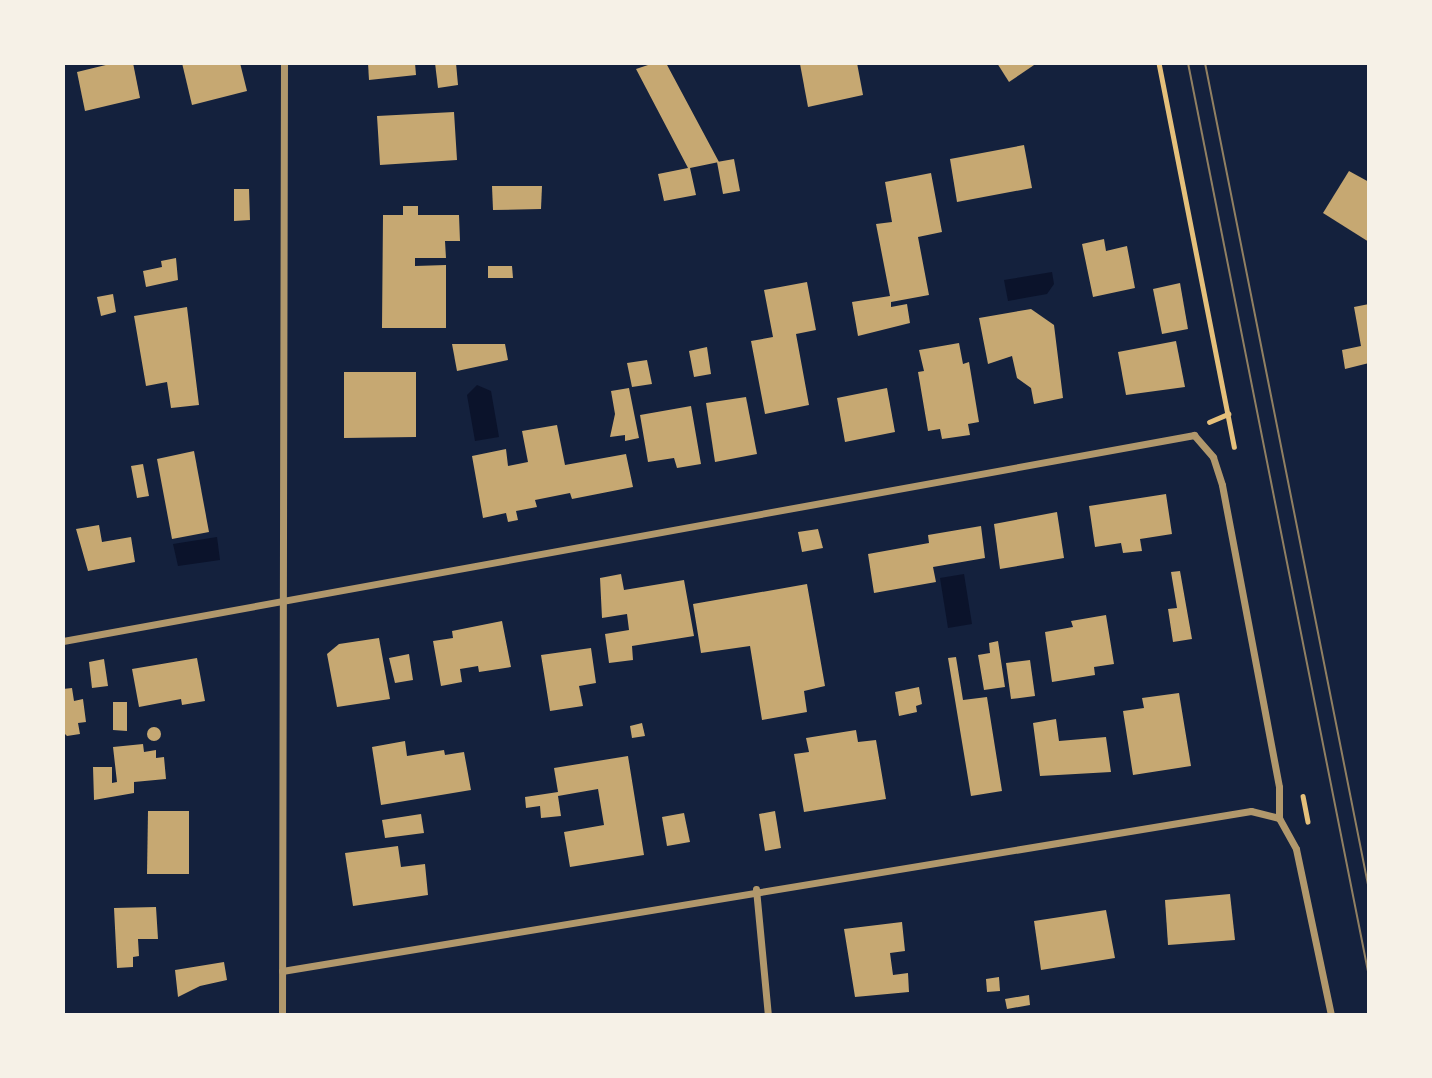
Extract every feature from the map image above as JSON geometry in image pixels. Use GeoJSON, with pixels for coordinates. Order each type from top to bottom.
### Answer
{"type":"FeatureCollection","features":[{"type":"Feature","properties":{"kind":"street"},"geometry":{"type":"LineString","coordinates":[[282,1015],[284,63]]}},
{"type":"Feature","properties":{"kind":"street"},"geometry":{"type":"LineString","coordinates":[[63,641],[1194,435],[1213,457],[1222,485],[1279,787],[1279,818],[1296,849],[1331,1015]]}},
{"type":"Feature","properties":{"kind":"street"},"geometry":{"type":"LineString","coordinates":[[282,971],[756,890],[1251,811],[1279,818]]}},
{"type":"Feature","properties":{"kind":"street"},"geometry":{"type":"LineString","coordinates":[[756,890],[768,1015]]}},
{"type":"Feature","properties":{"kind":"path"},"geometry":{"type":"LineString","coordinates":[[1159,63],[1228,414]]}},
{"type":"Feature","properties":{"kind":"water"},"geometry":{"type":"Polygon","coordinates":[[[1052,272],[1054,284],[1047,294],[1008,301],[1004,280],[1052,272]]]}},
{"type":"Feature","properties":{"kind":"water"},"geometry":{"type":"Polygon","coordinates":[[[477,385],[491,391],[499,437],[475,441],[467,395],[477,385]]]}},
{"type":"Feature","properties":{"kind":"water"},"geometry":{"type":"Polygon","coordinates":[[[217,537],[220,560],[178,566],[173,544],[217,537]]]}},
{"type":"Feature","properties":{"kind":"water"},"geometry":{"type":"Polygon","coordinates":[[[964,574],[972,624],[948,628],[940,578],[964,574]]]}},
{"type":"Feature","properties":{"kind":"building"},"geometry":{"type":"Polygon","coordinates":[[[114,63],[133,63],[140,98],[85,111],[77,72],[114,63]]]}},
{"type":"Feature","properties":{"kind":"building"},"geometry":{"type":"Polygon","coordinates":[[[182,63],[240,63],[247,91],[192,105],[182,63]]]}},
{"type":"Feature","properties":{"kind":"building"},"geometry":{"type":"Polygon","coordinates":[[[368,63],[415,63],[416,75],[369,80],[368,63]]]}},
{"type":"Feature","properties":{"kind":"building"},"geometry":{"type":"Polygon","coordinates":[[[435,63],[456,63],[458,85],[438,88],[435,63]]]}},
{"type":"Feature","properties":{"kind":"building"},"geometry":{"type":"Polygon","coordinates":[[[654,63],[666,63],[719,162],[690,168],[696,195],[664,201],[658,174],[688,168],[636,69],[654,63]]]}},
{"type":"Feature","properties":{"kind":"building"},"geometry":{"type":"Polygon","coordinates":[[[857,63],[863,95],[808,107],[800,64],[857,63]]]}},
{"type":"Feature","properties":{"kind":"building"},"geometry":{"type":"Polygon","coordinates":[[[997,63],[1037,63],[1009,82],[997,63]]]}},
{"type":"Feature","properties":{"kind":"building"},"geometry":{"type":"Polygon","coordinates":[[[454,112],[457,160],[380,165],[377,116],[454,112]]]}},
{"type":"Feature","properties":{"kind":"building"},"geometry":{"type":"Polygon","coordinates":[[[1024,145],[1032,188],[957,202],[950,159],[1024,145]]]}},
{"type":"Feature","properties":{"kind":"building"},"geometry":{"type":"Polygon","coordinates":[[[734,159],[740,191],[723,194],[717,162],[734,159]]]}},
{"type":"Feature","properties":{"kind":"building"},"geometry":{"type":"Polygon","coordinates":[[[1349,171],[1369,182],[1369,242],[1323,213],[1349,171]]]}},
{"type":"Feature","properties":{"kind":"building"},"geometry":{"type":"Polygon","coordinates":[[[931,173],[942,232],[918,237],[929,295],[891,302],[891,307],[907,304],[910,323],[858,336],[852,302],[890,296],[876,224],[892,222],[885,182],[931,173]]]}},
{"type":"Feature","properties":{"kind":"building"},"geometry":{"type":"Polygon","coordinates":[[[492,186],[542,186],[541,209],[493,210],[492,186]]]}},
{"type":"Feature","properties":{"kind":"building"},"geometry":{"type":"Polygon","coordinates":[[[234,189],[249,189],[250,220],[234,221],[234,189]]]}},
{"type":"Feature","properties":{"kind":"building"},"geometry":{"type":"Polygon","coordinates":[[[403,206],[418,206],[418,215],[459,215],[460,241],[445,241],[446,258],[415,258],[415,266],[446,265],[446,328],[382,328],[383,215],[403,215],[403,206]]]}},
{"type":"Feature","properties":{"kind":"building"},"geometry":{"type":"Polygon","coordinates":[[[1104,239],[1106,251],[1127,246],[1135,288],[1093,297],[1082,244],[1104,239]]]}},
{"type":"Feature","properties":{"kind":"building"},"geometry":{"type":"Polygon","coordinates":[[[176,258],[178,280],[146,287],[143,271],[162,267],[161,261],[176,258]]]}},
{"type":"Feature","properties":{"kind":"building"},"geometry":{"type":"Polygon","coordinates":[[[488,266],[512,266],[513,278],[488,278],[488,266]]]}},
{"type":"Feature","properties":{"kind":"building"},"geometry":{"type":"Polygon","coordinates":[[[807,282],[816,330],[796,334],[809,405],[765,414],[751,341],[773,337],[764,290],[807,282]]]}},
{"type":"Feature","properties":{"kind":"building"},"geometry":{"type":"Polygon","coordinates":[[[1180,283],[1188,329],[1162,334],[1153,289],[1180,283]]]}},
{"type":"Feature","properties":{"kind":"building"},"geometry":{"type":"Polygon","coordinates":[[[113,294],[116,312],[101,316],[97,297],[113,294]]]}},
{"type":"Feature","properties":{"kind":"building"},"geometry":{"type":"Polygon","coordinates":[[[1369,304],[1369,363],[1345,369],[1342,350],[1361,346],[1354,307],[1369,304]]]}},
{"type":"Feature","properties":{"kind":"building"},"geometry":{"type":"Polygon","coordinates":[[[187,307],[199,405],[171,408],[167,382],[146,386],[134,316],[187,307]]]}},
{"type":"Feature","properties":{"kind":"building"},"geometry":{"type":"Polygon","coordinates":[[[1031,309],[1054,325],[1063,398],[1034,404],[1031,388],[1017,378],[1012,356],[988,364],[979,318],[1031,309]]]}},
{"type":"Feature","properties":{"kind":"building"},"geometry":{"type":"Polygon","coordinates":[[[1176,341],[1185,387],[1126,395],[1118,352],[1176,341]]]}},
{"type":"Feature","properties":{"kind":"building"},"geometry":{"type":"Polygon","coordinates":[[[959,343],[963,364],[969,362],[979,422],[968,424],[970,435],[942,439],[940,429],[928,431],[918,372],[924,371],[919,350],[959,343]]]}},
{"type":"Feature","properties":{"kind":"building"},"geometry":{"type":"Polygon","coordinates":[[[452,344],[505,344],[508,360],[457,371],[452,344]]]}},
{"type":"Feature","properties":{"kind":"building"},"geometry":{"type":"Polygon","coordinates":[[[707,347],[711,374],[694,377],[689,351],[707,347]]]}},
{"type":"Feature","properties":{"kind":"building"},"geometry":{"type":"Polygon","coordinates":[[[647,360],[652,384],[632,387],[627,363],[647,360]]]}},
{"type":"Feature","properties":{"kind":"building"},"geometry":{"type":"Polygon","coordinates":[[[344,372],[416,372],[416,437],[344,438],[344,372]]]}},
{"type":"Feature","properties":{"kind":"building"},"geometry":{"type":"Polygon","coordinates":[[[629,388],[639,438],[625,441],[625,435],[610,437],[615,414],[611,391],[629,388]]]}},
{"type":"Feature","properties":{"kind":"building"},"geometry":{"type":"Polygon","coordinates":[[[887,388],[895,432],[845,442],[837,398],[887,388]]]}},
{"type":"Feature","properties":{"kind":"building"},"geometry":{"type":"Polygon","coordinates":[[[746,397],[757,454],[715,462],[706,403],[746,397]]]}},
{"type":"Feature","properties":{"kind":"building"},"geometry":{"type":"Polygon","coordinates":[[[691,406],[701,464],[677,468],[674,458],[648,462],[640,415],[691,406]]]}},
{"type":"Feature","properties":{"kind":"building"},"geometry":{"type":"Polygon","coordinates":[[[557,425],[565,465],[626,454],[633,487],[572,499],[570,493],[535,500],[537,507],[516,511],[518,520],[508,522],[506,513],[483,518],[472,456],[506,449],[508,466],[528,462],[522,431],[557,425]]]}},
{"type":"Feature","properties":{"kind":"building"},"geometry":{"type":"Polygon","coordinates":[[[194,451],[209,532],[172,539],[157,459],[194,451]]]}},
{"type":"Feature","properties":{"kind":"building"},"geometry":{"type":"Polygon","coordinates":[[[143,464],[149,496],[137,498],[131,466],[143,464]]]}},
{"type":"Feature","properties":{"kind":"building"},"geometry":{"type":"Polygon","coordinates":[[[1166,494],[1172,534],[1140,539],[1142,551],[1123,553],[1121,543],[1095,547],[1089,506],[1166,494]]]}},
{"type":"Feature","properties":{"kind":"building"},"geometry":{"type":"Polygon","coordinates":[[[1057,512],[1064,558],[1000,569],[994,524],[1057,512]]]}},
{"type":"Feature","properties":{"kind":"building"},"geometry":{"type":"Polygon","coordinates":[[[99,525],[102,542],[131,537],[135,562],[88,571],[76,529],[99,525]]]}},
{"type":"Feature","properties":{"kind":"building"},"geometry":{"type":"Polygon","coordinates":[[[981,526],[985,558],[933,567],[936,582],[874,593],[868,554],[929,543],[928,535],[981,526]]]}},
{"type":"Feature","properties":{"kind":"building"},"geometry":{"type":"Polygon","coordinates":[[[818,529],[823,548],[802,552],[798,532],[818,529]]]}},
{"type":"Feature","properties":{"kind":"building"},"geometry":{"type":"Polygon","coordinates":[[[1180,571],[1192,639],[1173,642],[1168,609],[1177,608],[1171,572],[1180,571]]]}},
{"type":"Feature","properties":{"kind":"building"},"geometry":{"type":"Polygon","coordinates":[[[621,574],[624,590],[684,580],[694,636],[632,646],[633,660],[609,663],[605,634],[629,630],[627,614],[602,618],[600,578],[621,574]]]}},
{"type":"Feature","properties":{"kind":"building"},"geometry":{"type":"Polygon","coordinates":[[[807,584],[825,686],[804,691],[807,712],[762,720],[750,646],[701,653],[693,604],[807,584]]]}},
{"type":"Feature","properties":{"kind":"building"},"geometry":{"type":"Polygon","coordinates":[[[1106,615],[1114,664],[1094,667],[1095,675],[1052,682],[1045,632],[1073,627],[1071,621],[1106,615]]]}},
{"type":"Feature","properties":{"kind":"building"},"geometry":{"type":"Polygon","coordinates":[[[502,621],[511,667],[479,672],[478,666],[460,669],[462,682],[441,686],[433,641],[453,638],[452,631],[502,621]]]}},
{"type":"Feature","properties":{"kind":"building"},"geometry":{"type":"Polygon","coordinates":[[[379,638],[390,699],[337,707],[327,654],[339,644],[379,638]]]}},
{"type":"Feature","properties":{"kind":"building"},"geometry":{"type":"Polygon","coordinates":[[[998,641],[1005,687],[984,690],[978,655],[990,653],[989,643],[998,641]]]}},
{"type":"Feature","properties":{"kind":"building"},"geometry":{"type":"Polygon","coordinates":[[[591,648],[596,683],[579,686],[583,706],[550,711],[541,655],[591,648]]]}},
{"type":"Feature","properties":{"kind":"building"},"geometry":{"type":"Polygon","coordinates":[[[409,654],[413,680],[395,683],[389,658],[409,654]]]}},
{"type":"Feature","properties":{"kind":"building"},"geometry":{"type":"Polygon","coordinates":[[[956,657],[963,700],[987,697],[1002,791],[971,796],[948,658],[956,657]]]}},
{"type":"Feature","properties":{"kind":"building"},"geometry":{"type":"Polygon","coordinates":[[[197,658],[205,701],[182,705],[181,699],[139,707],[132,669],[197,658]]]}},
{"type":"Feature","properties":{"kind":"building"},"geometry":{"type":"Polygon","coordinates":[[[104,659],[108,686],[92,688],[89,662],[104,659]]]}},
{"type":"Feature","properties":{"kind":"building"},"geometry":{"type":"Polygon","coordinates":[[[1030,660],[1035,696],[1011,699],[1006,663],[1030,660]]]}},
{"type":"Feature","properties":{"kind":"building"},"geometry":{"type":"Polygon","coordinates":[[[919,687],[922,704],[916,706],[917,712],[899,716],[895,692],[919,687]]]}},
{"type":"Feature","properties":{"kind":"building"},"geometry":{"type":"Polygon","coordinates":[[[72,688],[74,701],[83,699],[86,722],[78,723],[80,734],[67,736],[63,732],[63,689],[72,688]]]}},
{"type":"Feature","properties":{"kind":"building"},"geometry":{"type":"Polygon","coordinates":[[[1179,693],[1191,766],[1133,775],[1123,711],[1144,708],[1142,698],[1179,693]]]}},
{"type":"Feature","properties":{"kind":"building"},"geometry":{"type":"Polygon","coordinates":[[[113,702],[127,702],[127,731],[113,730],[113,702]]]}},
{"type":"Feature","properties":{"kind":"building"},"geometry":{"type":"Polygon","coordinates":[[[1056,719],[1059,741],[1106,737],[1111,772],[1040,776],[1033,723],[1056,719]]]}},
{"type":"Feature","properties":{"kind":"building"},"geometry":{"type":"Polygon","coordinates":[[[642,723],[645,736],[632,738],[630,726],[642,723]]]}},
{"type":"Feature","properties":{"kind":"building"},"geometry":{"type":"Polygon","coordinates":[[[154,727],[159,729],[159,739],[154,741],[149,739],[147,734],[149,729],[154,727]]]}},
{"type":"Feature","properties":{"kind":"building"},"geometry":{"type":"Polygon","coordinates":[[[856,730],[858,742],[876,740],[886,799],[804,812],[794,754],[809,752],[806,738],[856,730]]]}},
{"type":"Feature","properties":{"kind":"building"},"geometry":{"type":"Polygon","coordinates":[[[405,741],[407,756],[444,750],[445,755],[464,752],[471,790],[381,805],[372,747],[405,741]]]}},
{"type":"Feature","properties":{"kind":"building"},"geometry":{"type":"Polygon","coordinates":[[[143,744],[144,752],[156,750],[156,758],[164,757],[166,779],[134,782],[134,793],[94,800],[93,767],[112,767],[112,783],[117,782],[113,747],[143,744]]]}},
{"type":"Feature","properties":{"kind":"building"},"geometry":{"type":"Polygon","coordinates":[[[628,756],[644,855],[570,867],[564,832],[604,825],[598,789],[558,796],[561,816],[541,818],[540,806],[526,808],[525,797],[558,792],[554,768],[628,756]]]}},
{"type":"Feature","properties":{"kind":"building"},"geometry":{"type":"Polygon","coordinates":[[[148,811],[189,811],[189,874],[147,874],[148,811]]]}},
{"type":"Feature","properties":{"kind":"building"},"geometry":{"type":"Polygon","coordinates":[[[775,811],[781,848],[765,851],[759,814],[775,811]]]}},
{"type":"Feature","properties":{"kind":"building"},"geometry":{"type":"Polygon","coordinates":[[[684,813],[690,842],[667,846],[662,817],[684,813]]]}},
{"type":"Feature","properties":{"kind":"building"},"geometry":{"type":"Polygon","coordinates":[[[421,814],[424,833],[385,838],[382,820],[421,814]]]}},
{"type":"Feature","properties":{"kind":"building"},"geometry":{"type":"Polygon","coordinates":[[[398,846],[401,867],[425,864],[428,895],[353,906],[345,853],[398,846]]]}},
{"type":"Feature","properties":{"kind":"building"},"geometry":{"type":"Polygon","coordinates":[[[1230,894],[1235,940],[1168,945],[1165,900],[1230,894]]]}},
{"type":"Feature","properties":{"kind":"building"},"geometry":{"type":"Polygon","coordinates":[[[156,907],[158,939],[138,939],[139,956],[133,957],[133,967],[117,968],[114,908],[156,907]]]}},
{"type":"Feature","properties":{"kind":"building"},"geometry":{"type":"Polygon","coordinates":[[[1106,910],[1115,958],[1041,970],[1034,921],[1106,910]]]}},
{"type":"Feature","properties":{"kind":"building"},"geometry":{"type":"Polygon","coordinates":[[[902,922],[905,951],[890,953],[893,975],[908,973],[909,992],[855,997],[844,929],[902,922]]]}},
{"type":"Feature","properties":{"kind":"building"},"geometry":{"type":"Polygon","coordinates":[[[224,962],[227,980],[200,986],[178,997],[175,970],[224,962]]]}},
{"type":"Feature","properties":{"kind":"building"},"geometry":{"type":"Polygon","coordinates":[[[999,977],[1000,991],[987,992],[986,979],[999,977]]]}},
{"type":"Feature","properties":{"kind":"building"},"geometry":{"type":"Polygon","coordinates":[[[1029,995],[1030,1005],[1007,1009],[1005,999],[1029,995]]]}},
{"type":"Feature","properties":{"kind":"tram line"},"geometry":{"type":"LineString","coordinates":[[1188,63],[1369,976]]}},
{"type":"Feature","properties":{"kind":"tram line"},"geometry":{"type":"LineString","coordinates":[[1205,63],[1369,890]]}}]}
